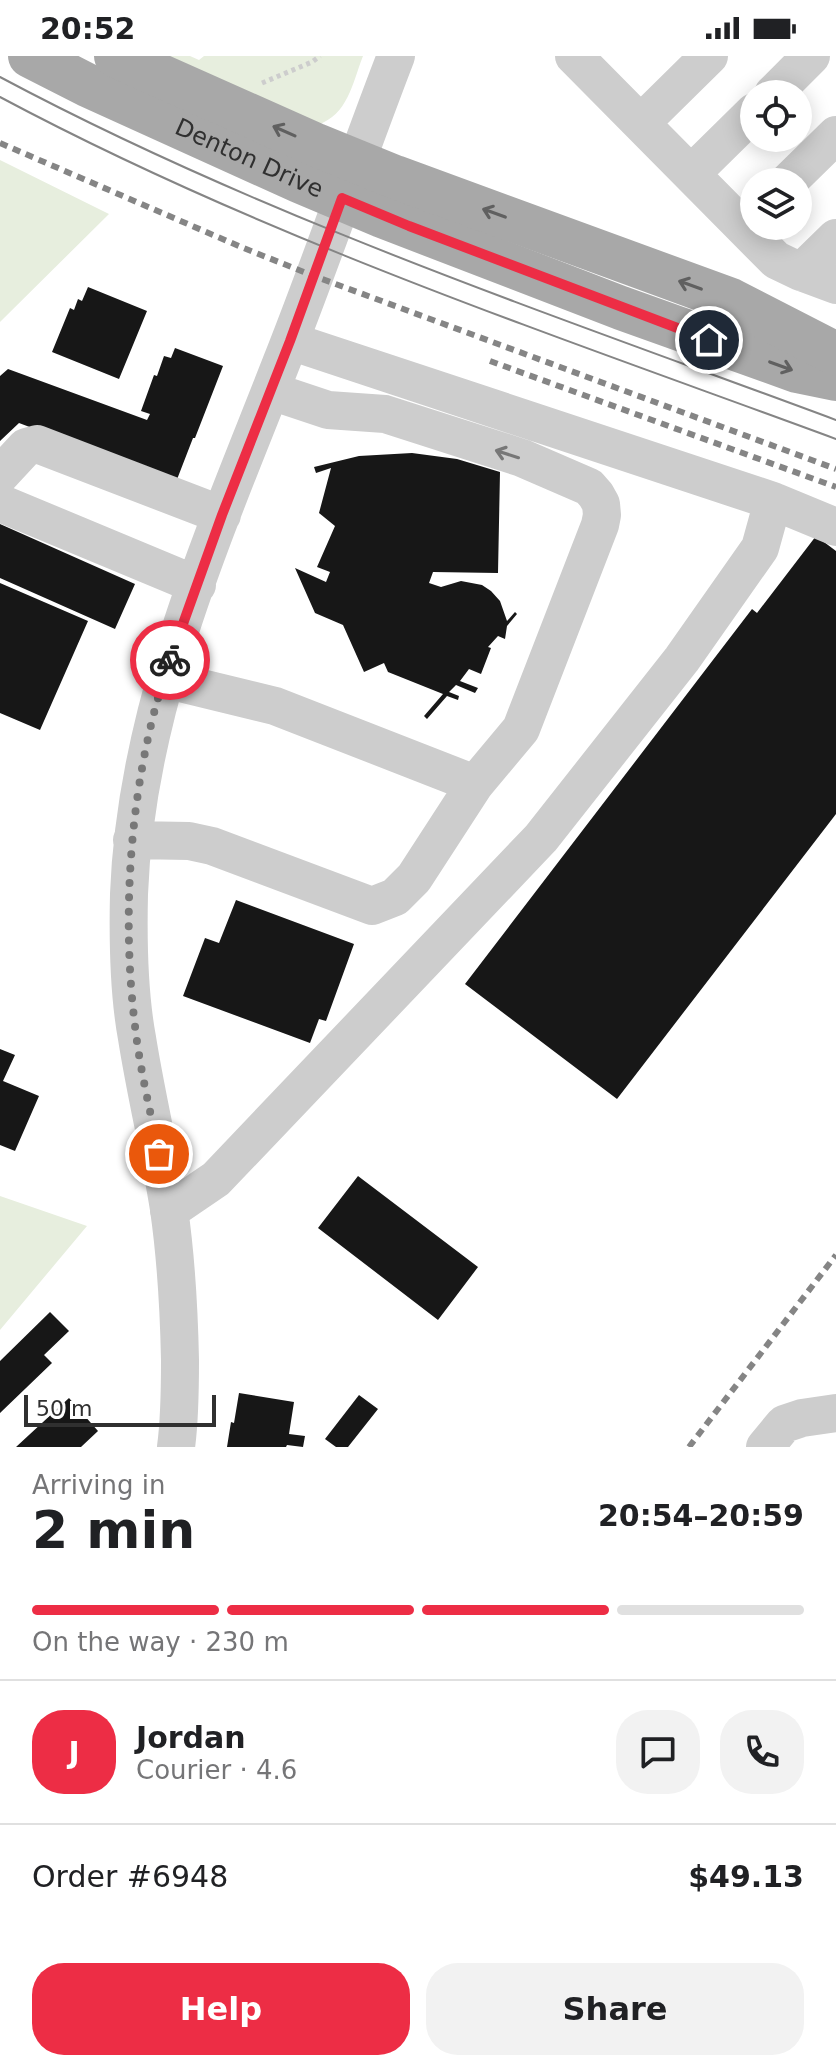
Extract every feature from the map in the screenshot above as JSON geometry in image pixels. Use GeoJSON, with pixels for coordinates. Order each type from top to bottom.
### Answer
{"type":"FeatureCollection","features":[{"type":"Feature","properties":{"kind":"main road","name":"Denton Drive"},"geometry":{"type":"LineString","coordinates":[[30,56],[102,70],[349,180],[382,216],[797,371],[836,379]]}},
{"type":"Feature","properties":{"kind":"main road","name":"Denton Drive"},"geometry":{"type":"LineString","coordinates":[[349,180],[395,177],[731,300],[836,354]]}},
{"type":"Feature","properties":{"kind":"street"},"geometry":{"type":"LineString","coordinates":[[176,1447],[180,1393],[179,1329],[169,1211],[136,1036],[129,898],[132,840],[150,734],[164,679],[222,515],[396,56]]}},
{"type":"Feature","properties":{"kind":"street"},"geometry":{"type":"LineString","coordinates":[[641,123],[709,56]]}},
{"type":"Feature","properties":{"kind":"street"},"geometry":{"type":"LineString","coordinates":[[787,80],[811,56]]}},
{"type":"Feature","properties":{"kind":"street"},"geometry":{"type":"LineString","coordinates":[[595,63],[641,123],[691,174],[740,214]]}},
{"type":"Feature","properties":{"kind":"street"},"geometry":{"type":"LineString","coordinates":[[691,174],[740,126]]}},
{"type":"Feature","properties":{"kind":"street"},"geometry":{"type":"LineString","coordinates":[[802,168],[836,135]]}},
{"type":"Feature","properties":{"kind":"street"},"geometry":{"type":"LineString","coordinates":[[762,240],[776,260],[819,279],[836,238]]}},
{"type":"Feature","properties":{"kind":"street"},"geometry":{"type":"LineString","coordinates":[[290,341],[773,501],[836,527]]}},
{"type":"Feature","properties":{"kind":"street"},"geometry":{"type":"LineString","coordinates":[[132,840],[189,841],[212,846],[372,906],[395,897],[414,878],[475,784],[521,729],[600,525],[601,504],[589,487],[522,458],[385,414],[328,410],[271,391]]}},
{"type":"Feature","properties":{"kind":"street"},"geometry":{"type":"LineString","coordinates":[[0,475],[26,447],[37,444],[222,515]]}},
{"type":"Feature","properties":{"kind":"street"},"geometry":{"type":"LineString","coordinates":[[169,1211],[216,1179],[541,838],[682,659],[760,548],[773,501]]}},
{"type":"Feature","properties":{"kind":"street"},"geometry":{"type":"LineString","coordinates":[[0,503],[197,585]]}},
{"type":"Feature","properties":{"kind":"street"},"geometry":{"type":"LineString","coordinates":[[164,679],[275,706],[475,784]]}},
{"type":"Feature","properties":{"kind":"street"},"geometry":{"type":"LineString","coordinates":[[765,1447],[784,1424],[836,1413]]}},
{"type":"Feature","properties":{"kind":"path"},"geometry":{"type":"LineString","coordinates":[[260,84],[320,56]]}},
{"type":"Feature","properties":{"kind":"green space"},"geometry":{"type":"Polygon","coordinates":[[[151,56],[190,56],[199,60],[204,56],[363,56],[342,106],[336,114],[317,125],[151,56]]]}},
{"type":"Feature","properties":{"kind":"green space"},"geometry":{"type":"Polygon","coordinates":[[[0,160],[109,214],[0,322],[0,160]]]}},
{"type":"Feature","properties":{"kind":"green space"},"geometry":{"type":"Polygon","coordinates":[[[0,1196],[87,1226],[0,1330],[0,1196]]]}},
{"type":"Feature","properties":{"kind":"building"},"geometry":{"type":"Polygon","coordinates":[[[88,287],[147,311],[119,379],[52,352],[70,308],[74,310],[78,299],[82,301],[88,287]]]}},
{"type":"Feature","properties":{"kind":"building"},"geometry":{"type":"Polygon","coordinates":[[[175,348],[223,366],[176,482],[19,423],[0,441],[0,376],[8,369],[147,420],[150,414],[141,411],[154,375],[157,376],[164,356],[171,358],[175,348]]]}},
{"type":"Feature","properties":{"kind":"building"},"geometry":{"type":"Polygon","coordinates":[[[412,453],[457,459],[500,472],[498,573],[433,572],[429,583],[441,587],[461,581],[482,585],[500,601],[507,621],[515,612],[517,614],[507,626],[505,639],[498,636],[488,647],[491,648],[481,674],[469,669],[460,681],[478,688],[475,693],[456,685],[449,692],[459,696],[458,700],[447,696],[427,719],[424,716],[443,694],[388,672],[384,663],[364,672],[343,625],[315,613],[295,568],[326,582],[330,572],[317,567],[335,526],[319,513],[331,468],[316,473],[314,467],[359,456],[412,453]]]}},
{"type":"Feature","properties":{"kind":"building"},"geometry":{"type":"Polygon","coordinates":[[[0,524],[135,584],[115,629],[0,578],[0,524]]]}},
{"type":"Feature","properties":{"kind":"building"},"geometry":{"type":"Polygon","coordinates":[[[816,536],[836,551],[836,814],[617,1099],[465,984],[752,609],[757,613],[816,536]]]}},
{"type":"Feature","properties":{"kind":"building"},"geometry":{"type":"Polygon","coordinates":[[[0,583],[88,621],[40,730],[0,713],[0,583]]]}},
{"type":"Feature","properties":{"kind":"building"},"geometry":{"type":"Polygon","coordinates":[[[236,900],[354,944],[326,1021],[319,1019],[310,1043],[183,996],[205,938],[219,943],[236,900]]]}},
{"type":"Feature","properties":{"kind":"building"},"geometry":{"type":"Polygon","coordinates":[[[0,1049],[15,1055],[3,1081],[39,1096],[15,1151],[0,1145],[0,1049]]]}},
{"type":"Feature","properties":{"kind":"building"},"geometry":{"type":"Polygon","coordinates":[[[358,1176],[478,1267],[438,1320],[318,1228],[358,1176]]]}},
{"type":"Feature","properties":{"kind":"building"},"geometry":{"type":"Polygon","coordinates":[[[50,1312],[69,1331],[44,1355],[52,1363],[0,1413],[0,1361],[50,1312]]]}},
{"type":"Feature","properties":{"kind":"building"},"geometry":{"type":"Polygon","coordinates":[[[239,1393],[294,1402],[289,1434],[305,1436],[303,1447],[227,1447],[239,1393]]]}},
{"type":"Feature","properties":{"kind":"building"},"geometry":{"type":"Polygon","coordinates":[[[359,1395],[378,1409],[348,1447],[336,1447],[325,1439],[359,1395]]]}},
{"type":"Feature","properties":{"kind":"building"},"geometry":{"type":"Polygon","coordinates":[[[69,1398],[98,1431],[81,1447],[16,1447],[69,1398]]]}},
{"type":"Feature","properties":{"kind":"tram line"},"geometry":{"type":"LineString","coordinates":[[0,77],[203,176],[307,220],[518,303],[836,420]]}},
{"type":"Feature","properties":{"kind":"tram line"},"geometry":{"type":"LineString","coordinates":[[0,97],[203,196],[307,240],[518,323],[836,439]]}},
{"type":"Feature","properties":{"kind":"railway"},"geometry":{"type":"LineString","coordinates":[[0,143],[314,276],[836,469]]}},
{"type":"Feature","properties":{"kind":"railway"},"geometry":{"type":"LineString","coordinates":[[490,361],[836,487]]}},
{"type":"Feature","properties":{"kind":"railway"},"geometry":{"type":"LineString","coordinates":[[689,1447],[836,1255]]}},
{"type":"Feature","properties":{"kind":"way so far"},"geometry":{"type":"LineString","coordinates":[[159,1154],[136,1036],[129,898],[138,796],[150,734],[170,660]]}},
{"type":"Feature","properties":{"kind":"route"},"geometry":{"type":"LineString","coordinates":[[170,660],[342,198],[709,340]]}}]}
